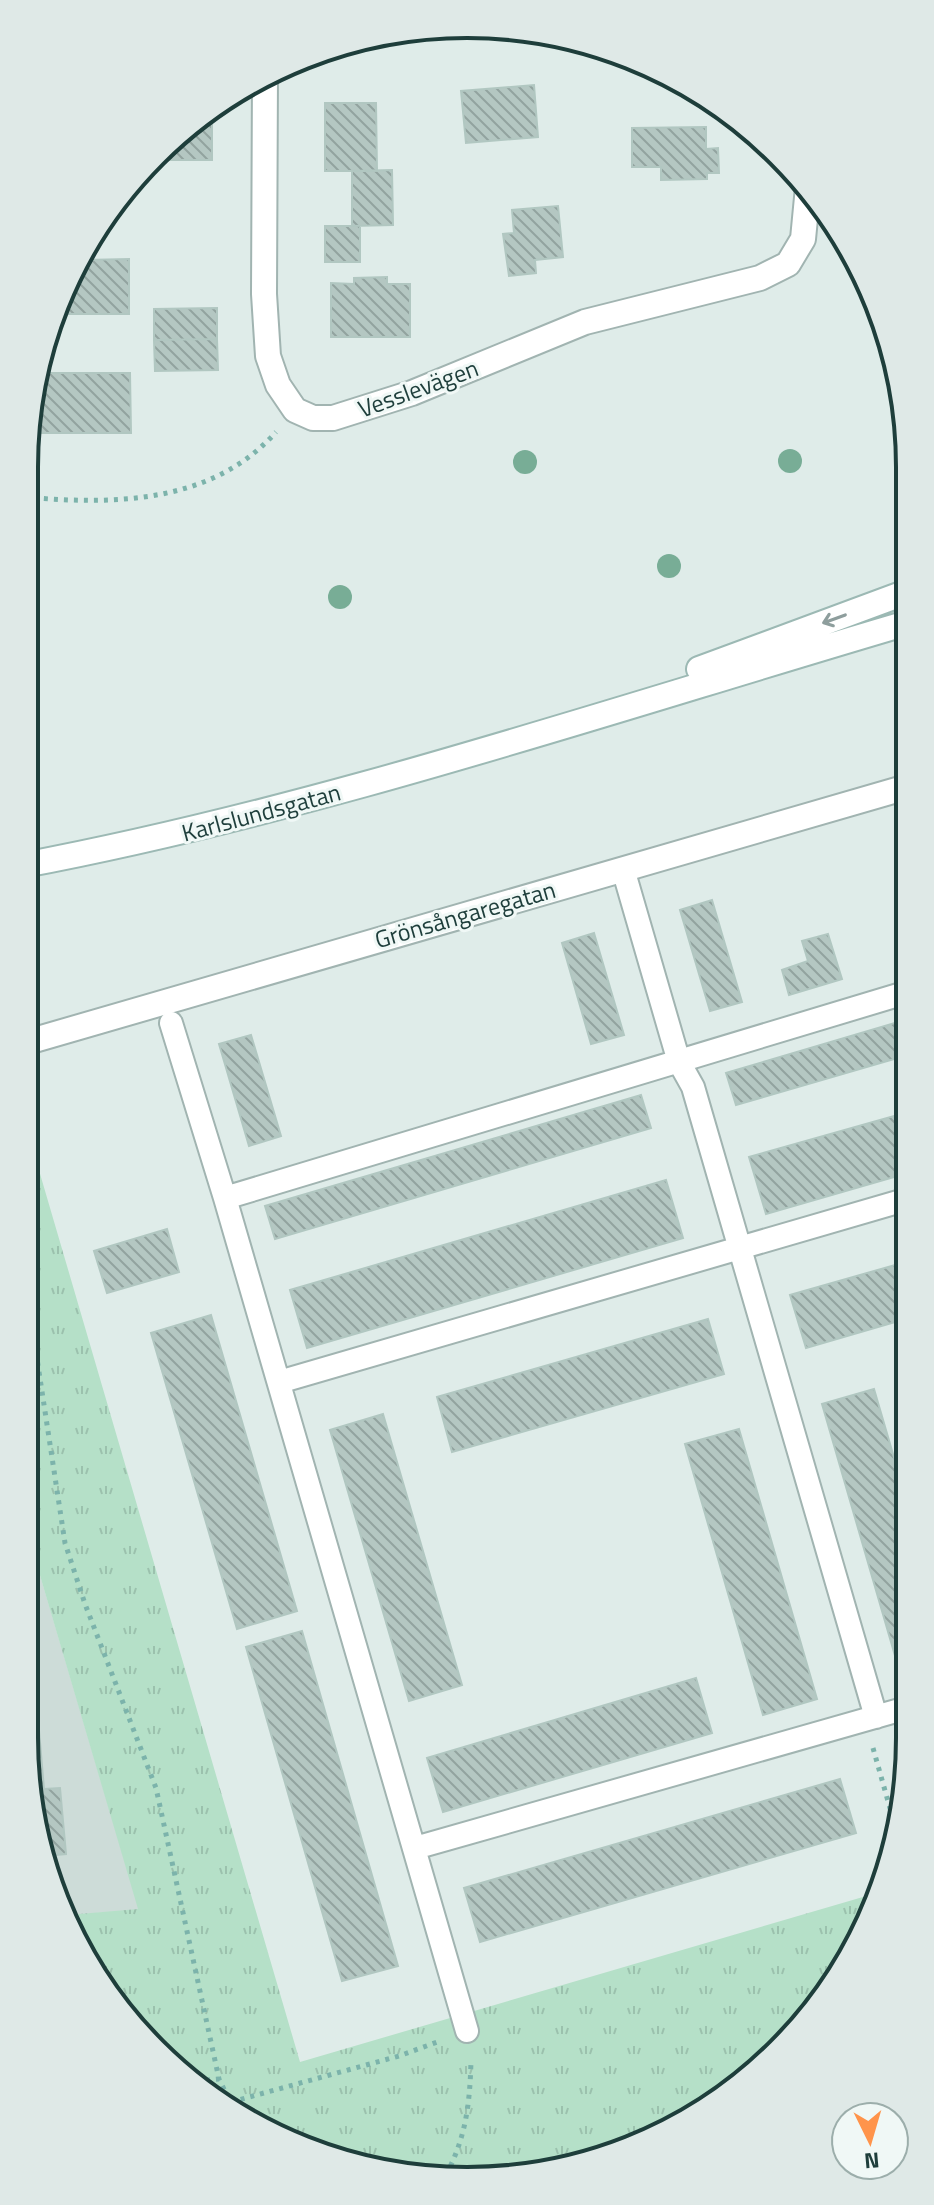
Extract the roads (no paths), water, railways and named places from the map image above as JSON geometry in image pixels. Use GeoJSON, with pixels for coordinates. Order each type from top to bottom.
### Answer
{"type":"FeatureCollection","features":[{"type":"Feature","properties":{"kind":"street","name":"Vesslevägen"},"geometry":{"type":"LineString","coordinates":[[265,89],[264,294],[268,356],[278,385],[295,410],[313,418],[333,418],[412,393],[585,322],[760,278],[788,264],[803,239],[806,205]]}},
{"type":"Feature","properties":{"kind":"street","name":"Karlslundsgatan"},"geometry":{"type":"LineString","coordinates":[[494,744],[896,596]]}},
{"type":"Feature","properties":{"kind":"street","name":"Karlslundsgatan"},"geometry":{"type":"LineString","coordinates":[[38,862],[143,842],[311,801],[896,626]]}},
{"type":"Feature","properties":{"kind":"street","name":"Grönsångaregatan"},"geometry":{"type":"LineString","coordinates":[[38,1039],[896,790]]}},
{"type":"Feature","properties":{"kind":"lane"},"geometry":{"type":"LineString","coordinates":[[623,869],[679,1062],[693,1087],[740,1248],[870,1718]]}},
{"type":"Feature","properties":{"kind":"lane"},"geometry":{"type":"LineString","coordinates":[[225,1198],[896,996]]}},
{"type":"Feature","properties":{"kind":"lane"},"geometry":{"type":"LineString","coordinates":[[171,1023],[225,1198],[467,2031]]}},
{"type":"Feature","properties":{"kind":"lane"},"geometry":{"type":"LineString","coordinates":[[279,1382],[896,1202]]}},
{"type":"Feature","properties":{"kind":"lane"},"geometry":{"type":"LineString","coordinates":[[415,1848],[896,1711]]}}]}
